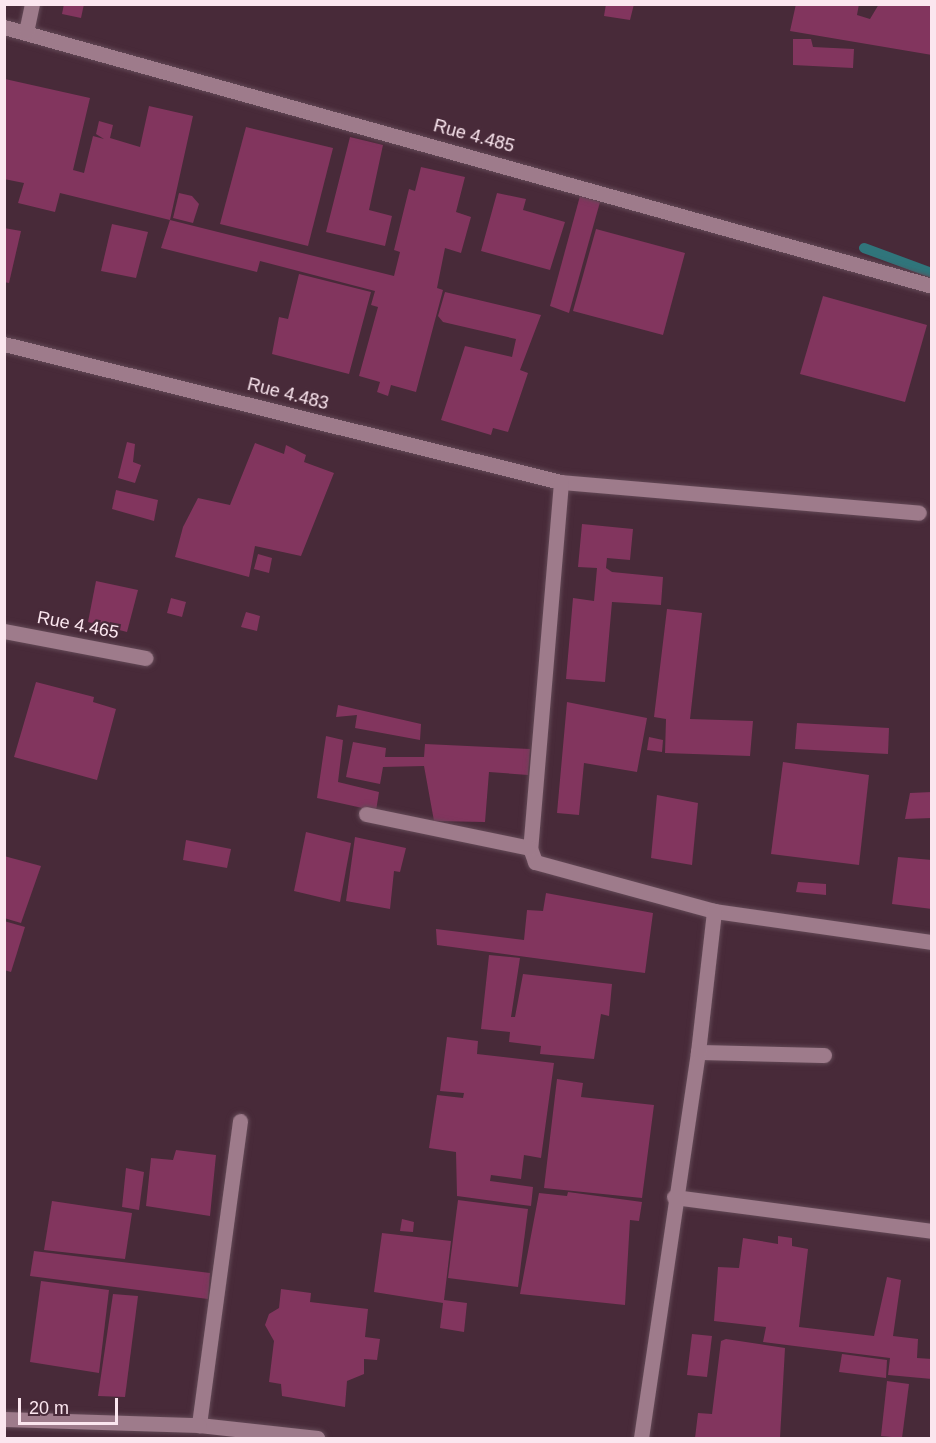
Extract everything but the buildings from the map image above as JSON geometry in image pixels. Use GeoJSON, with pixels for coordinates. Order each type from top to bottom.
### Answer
{"type":"FeatureCollection","features":[{"type":"Feature","properties":{"kind":"street"},"geometry":{"type":"LineString","coordinates":[[26,32],[32,4]]}},
{"type":"Feature","properties":{"kind":"street","name":"Rue 4.485"},"geometry":{"type":"LineString","coordinates":[[4,27],[932,286]]}},
{"type":"Feature","properties":{"kind":"street","name":"Rue 4.483"},"geometry":{"type":"LineString","coordinates":[[4,344],[561,482],[919,513]]}},
{"type":"Feature","properties":{"kind":"street"},"geometry":{"type":"LineString","coordinates":[[561,482],[530,849],[535,862],[552,870],[714,911],[932,942]]}},
{"type":"Feature","properties":{"kind":"street","name":"Rue 4.465"},"geometry":{"type":"LineString","coordinates":[[4,630],[145,658]]}},
{"type":"Feature","properties":{"kind":"street"},"geometry":{"type":"LineString","coordinates":[[366,814],[530,849]]}},
{"type":"Feature","properties":{"kind":"street"},"geometry":{"type":"LineString","coordinates":[[641,1438],[674,1197],[698,1052],[714,911]]}},
{"type":"Feature","properties":{"kind":"street"},"geometry":{"type":"LineString","coordinates":[[698,1052],[824,1055]]}},
{"type":"Feature","properties":{"kind":"street"},"geometry":{"type":"LineString","coordinates":[[199,1425],[240,1121]]}},
{"type":"Feature","properties":{"kind":"street"},"geometry":{"type":"LineString","coordinates":[[674,1197],[932,1231]]}},
{"type":"Feature","properties":{"kind":"street"},"geometry":{"type":"LineString","coordinates":[[4,1419],[199,1425],[317,1438]]}},
{"type":"Feature","properties":{"kind":"waterway"},"geometry":{"type":"LineString","coordinates":[[864,248],[932,273]]}}]}
